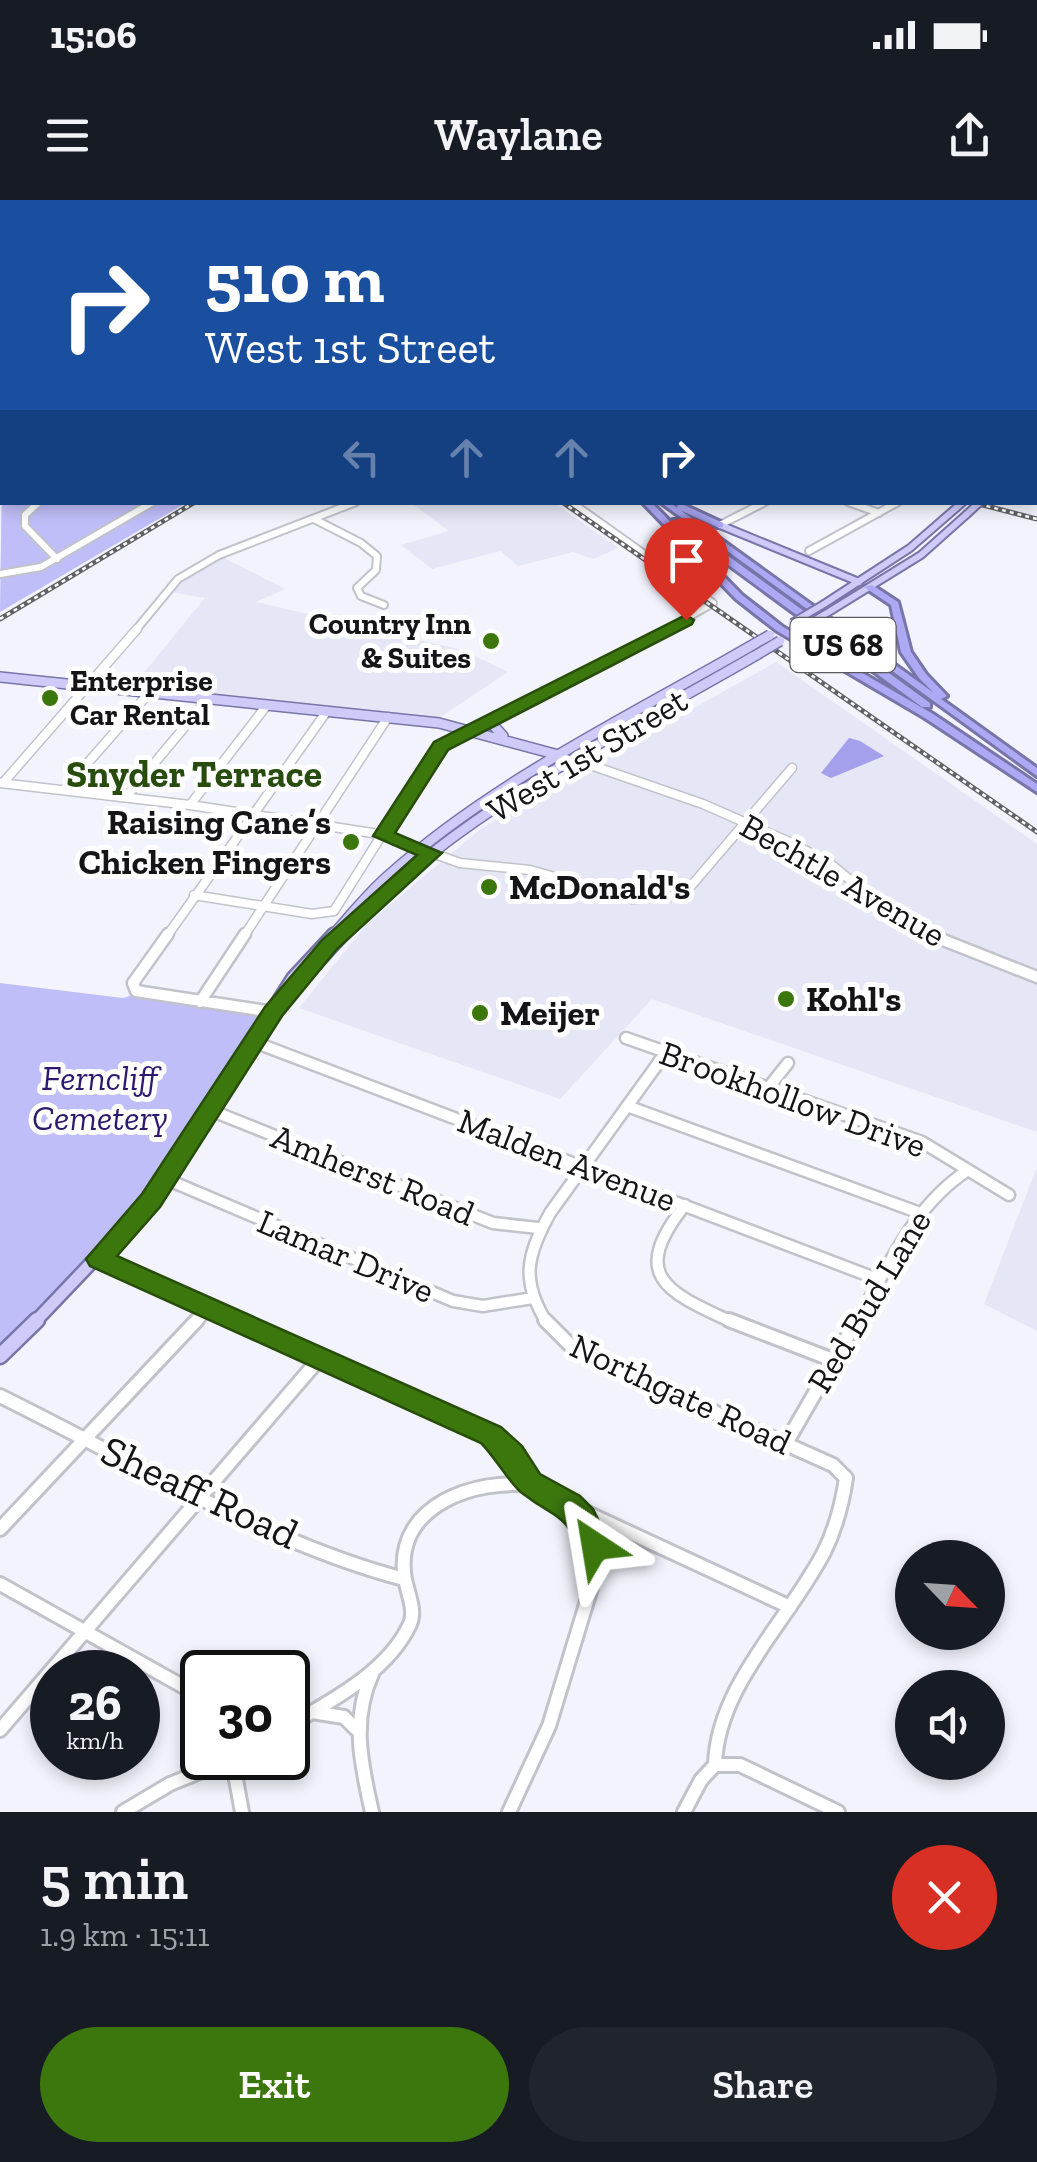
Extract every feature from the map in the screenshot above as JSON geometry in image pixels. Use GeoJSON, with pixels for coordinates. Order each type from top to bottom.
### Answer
{"type":"FeatureCollection","features":[{"type":"Feature","properties":{"kind":"highway"},"geometry":{"type":"LineString","coordinates":[[651,505],[739,597],[785,632],[929,716],[1037,788]]}},
{"type":"Feature","properties":{"kind":"highway","name":"US 68"},"geometry":{"type":"LineString","coordinates":[[652,505],[1037,788]]}},
{"type":"Feature","properties":{"kind":"highway","name":"US 68"},"geometry":{"type":"LineString","coordinates":[[668,505],[1037,773]]}},
{"type":"Feature","properties":{"kind":"highway"},"geometry":{"type":"LineString","coordinates":[[680,505],[720,525]]}},
{"type":"Feature","properties":{"kind":"highway"},"geometry":{"type":"LineString","coordinates":[[864,584],[895,604],[903,643],[916,669],[984,735]]}},
{"type":"Feature","properties":{"kind":"main road","name":"West 1st Street"},"geometry":{"type":"LineString","coordinates":[[0,1356],[99,1259],[166,1179],[293,978],[343,920],[420,848],[562,756],[749,647],[832,610],[960,505]]}},
{"type":"Feature","properties":{"kind":"main road","name":"West 1st Street"},"geometry":{"type":"LineString","coordinates":[[273,1012],[330,945],[432,853],[496,808],[780,642],[792,622],[921,554],[977,505]]}},
{"type":"Feature","properties":{"kind":"main road"},"geometry":{"type":"LineString","coordinates":[[720,525],[864,584]]}},
{"type":"Feature","properties":{"kind":"main road","name":"Bechtle Avenue"},"geometry":{"type":"LineString","coordinates":[[0,677],[468,729],[576,760]]}},
{"type":"Feature","properties":{"kind":"main road"},"geometry":{"type":"LineString","coordinates":[[496,716],[494,726],[507,740]]}},
{"type":"Feature","properties":{"kind":"street"},"geometry":{"type":"LineString","coordinates":[[36,505],[26,515],[25,526],[60,557]]}},
{"type":"Feature","properties":{"kind":"street"},"geometry":{"type":"LineString","coordinates":[[0,574],[33,570],[147,505]]}},
{"type":"Feature","properties":{"kind":"street"},"geometry":{"type":"LineString","coordinates":[[2,783],[90,686],[172,584],[219,555],[349,505]]}},
{"type":"Feature","properties":{"kind":"street","name":"West 1st Street"},"geometry":{"type":"LineString","coordinates":[[262,906],[328,914],[338,906],[436,752],[468,729],[611,662],[711,606],[712,600],[575,505]]}},
{"type":"Feature","properties":{"kind":"street"},"geometry":{"type":"LineString","coordinates":[[720,525],[759,505]]}},
{"type":"Feature","properties":{"kind":"street"},"geometry":{"type":"LineString","coordinates":[[857,505],[879,512]]}},
{"type":"Feature","properties":{"kind":"street"},"geometry":{"type":"LineString","coordinates":[[809,551],[892,505]]}},
{"type":"Feature","properties":{"kind":"street"},"geometry":{"type":"LineString","coordinates":[[314,519],[353,538],[377,556],[378,566],[357,588],[361,596],[384,605]]}},
{"type":"Feature","properties":{"kind":"street"},"geometry":{"type":"LineString","coordinates":[[64,790],[149,692]]}},
{"type":"Feature","properties":{"kind":"street"},"geometry":{"type":"LineString","coordinates":[[126,797],[208,699]]}},
{"type":"Feature","properties":{"kind":"street"},"geometry":{"type":"LineString","coordinates":[[190,805],[268,705]]}},
{"type":"Feature","properties":{"kind":"street"},"geometry":{"type":"LineString","coordinates":[[273,1012],[140,993],[133,986],[327,711]]}},
{"type":"Feature","properties":{"kind":"street"},"geometry":{"type":"LineString","coordinates":[[200,1002],[388,718]]}},
{"type":"Feature","properties":{"kind":"street","name":"Bechtle Avenue"},"geometry":{"type":"LineString","coordinates":[[576,760],[692,797],[760,827],[826,861],[901,918],[982,958],[1037,977]]}},
{"type":"Feature","properties":{"kind":"street"},"geometry":{"type":"LineString","coordinates":[[2,783],[317,824],[383,836],[469,866],[530,870],[624,898],[652,900],[670,897],[691,886],[792,768]]}},
{"type":"Feature","properties":{"kind":"street"},"geometry":{"type":"LineString","coordinates":[[735,836],[760,827]]}},
{"type":"Feature","properties":{"kind":"street"},"geometry":{"type":"LineString","coordinates":[[194,895],[262,906]]}},
{"type":"Feature","properties":{"kind":"street","name":"Brookhollow Drive"},"geometry":{"type":"LineString","coordinates":[[626,1038],[922,1142],[1008,1195]]}},
{"type":"Feature","properties":{"kind":"street","name":"Malden Avenue"},"geometry":{"type":"LineString","coordinates":[[254,1042],[880,1280]]}},
{"type":"Feature","properties":{"kind":"street"},"geometry":{"type":"LineString","coordinates":[[532,1298],[528,1263],[538,1228],[667,1051]]}},
{"type":"Feature","properties":{"kind":"street"},"geometry":{"type":"LineString","coordinates":[[769,1088],[788,1063]]}},
{"type":"Feature","properties":{"kind":"street"},"geometry":{"type":"LineString","coordinates":[[627,1106],[920,1213]]}},
{"type":"Feature","properties":{"kind":"street","name":"Amherst Road"},"geometry":{"type":"LineString","coordinates":[[210,1110],[493,1223],[538,1228]]}},
{"type":"Feature","properties":{"kind":"street","name":"Red Bud Lane"},"geometry":{"type":"LineString","coordinates":[[784,1444],[920,1213],[940,1188],[968,1170]]}},
{"type":"Feature","properties":{"kind":"street","name":"Lamar Drive"},"geometry":{"type":"LineString","coordinates":[[166,1179],[453,1301],[483,1306],[532,1298]]}},
{"type":"Feature","properties":{"kind":"street"},"geometry":{"type":"LineString","coordinates":[[685,1205],[662,1237],[655,1256],[657,1273],[668,1288],[704,1308],[834,1360]]}},
{"type":"Feature","properties":{"kind":"street"},"geometry":{"type":"LineString","coordinates":[[99,1259],[491,1435],[512,1454],[533,1486]]}},
{"type":"Feature","properties":{"kind":"street","name":"Northgate Road"},"geometry":{"type":"LineString","coordinates":[[532,1298],[552,1330],[575,1350],[838,1469],[846,1481],[838,1522],[806,1587],[790,1607]]}},
{"type":"Feature","properties":{"kind":"street"},"geometry":{"type":"LineString","coordinates":[[0,1529],[209,1308]]}},
{"type":"Feature","properties":{"kind":"street"},"geometry":{"type":"LineString","coordinates":[[0,1730],[320,1358]]}},
{"type":"Feature","properties":{"kind":"street","name":"Sheaff Road"},"geometry":{"type":"LineString","coordinates":[[0,1396],[272,1531],[370,1570],[404,1579]]}},
{"type":"Feature","properties":{"kind":"street"},"geometry":{"type":"LineString","coordinates":[[372,1812],[357,1731],[359,1702],[379,1664],[413,1620],[404,1579],[408,1540],[444,1499],[505,1482],[533,1486],[790,1607],[718,1731],[712,1750],[715,1765]]}},
{"type":"Feature","properties":{"kind":"street"},"geometry":{"type":"LineString","coordinates":[[569,1505],[588,1527],[596,1555]]}},
{"type":"Feature","properties":{"kind":"street"},"geometry":{"type":"LineString","coordinates":[[509,1812],[548,1726],[605,1532],[618,1530],[636,1536]]}},
{"type":"Feature","properties":{"kind":"street"},"geometry":{"type":"LineString","coordinates":[[0,1584],[180,1685]]}},
{"type":"Feature","properties":{"kind":"street"},"geometry":{"type":"LineString","coordinates":[[312,1712],[379,1664]]}},
{"type":"Feature","properties":{"kind":"street"},"geometry":{"type":"LineString","coordinates":[[312,1712],[344,1717],[357,1731]]}},
{"type":"Feature","properties":{"kind":"street"},"geometry":{"type":"LineString","coordinates":[[684,1812],[701,1780],[715,1765],[740,1764],[838,1812]]}},
{"type":"Feature","properties":{"kind":"street"},"geometry":{"type":"LineString","coordinates":[[122,1812],[180,1780]]}},
{"type":"Feature","properties":{"kind":"street"},"geometry":{"type":"LineString","coordinates":[[236,1780],[242,1812]]}},
{"type":"Feature","properties":{"kind":"shaded area"},"geometry":{"type":"Polygon","coordinates":[[[414,505],[557,505],[618,548],[593,559],[573,552],[518,566],[500,551],[432,569],[401,545],[449,531],[414,505]]]}},
{"type":"Feature","properties":{"kind":"shaded area"},"geometry":{"type":"Polygon","coordinates":[[[224,558],[285,589],[256,602],[462,650],[508,672],[439,718],[133,686],[205,598],[171,592],[195,572],[224,558]]]}},
{"type":"Feature","properties":{"kind":"shaded area"},"geometry":{"type":"Polygon","coordinates":[[[776,662],[1037,844],[1037,1132],[652,999],[560,1099],[299,1008],[367,924],[483,827],[776,662]]]}},
{"type":"Feature","properties":{"kind":"shaded area"},"geometry":{"type":"Polygon","coordinates":[[[849,738],[884,756],[831,778],[821,773],[849,738]]]}},
{"type":"Feature","properties":{"kind":"shaded area"},"geometry":{"type":"Polygon","coordinates":[[[1037,1167],[1037,1331],[984,1304],[1037,1167]]]}},
{"type":"Feature","properties":{"kind":"green space"},"geometry":{"type":"Polygon","coordinates":[[[2,505],[183,505],[0,612],[2,505]]]}},
{"type":"Feature","properties":{"kind":"green space","name":"Ferncliff Cemetery"},"geometry":{"type":"Polygon","coordinates":[[[0,983],[123,998],[140,993],[273,1012],[151,1200],[0,1356],[0,983]]]}},
{"type":"Feature","properties":{"kind":"railway"},"geometry":{"type":"LineString","coordinates":[[0,619],[190,505]]}},
{"type":"Feature","properties":{"kind":"railway"},"geometry":{"type":"LineString","coordinates":[[566,505],[1037,832]]}},
{"type":"Feature","properties":{"kind":"railway"},"geometry":{"type":"LineString","coordinates":[[983,505],[1037,519]]}},
{"type":"Feature","properties":{"kind":"place","name":"Country Inn & Suites"},"geometry":{"type":"Point","coordinates":[491,641]}},
{"type":"Feature","properties":{"kind":"place","name":"Enterprise Car Rental"},"geometry":{"type":"Point","coordinates":[50,698]}},
{"type":"Feature","properties":{"kind":"place","name":"Raising Cane’s Chicken Fingers"},"geometry":{"type":"Point","coordinates":[351,842]}},
{"type":"Feature","properties":{"kind":"place","name":"McDonald's"},"geometry":{"type":"Point","coordinates":[489,887]}},
{"type":"Feature","properties":{"kind":"place","name":"Kohl's"},"geometry":{"type":"Point","coordinates":[786,999]}},
{"type":"Feature","properties":{"kind":"place","name":"Meijer"},"geometry":{"type":"Point","coordinates":[480,1013]}},
{"type":"Feature","properties":{"kind":"district","name":"Snyder Terrace"},"geometry":{"type":"Point","coordinates":[194,774]}},
{"type":"Feature","properties":{"kind":"route"},"geometry":{"type":"LineString","coordinates":[[595,1546],[582,1518],[569,1505],[530,1483],[512,1454],[491,1435],[99,1259],[151,1200],[273,1012],[330,945],[432,853],[383,836],[441,746],[686,620]]}}]}
